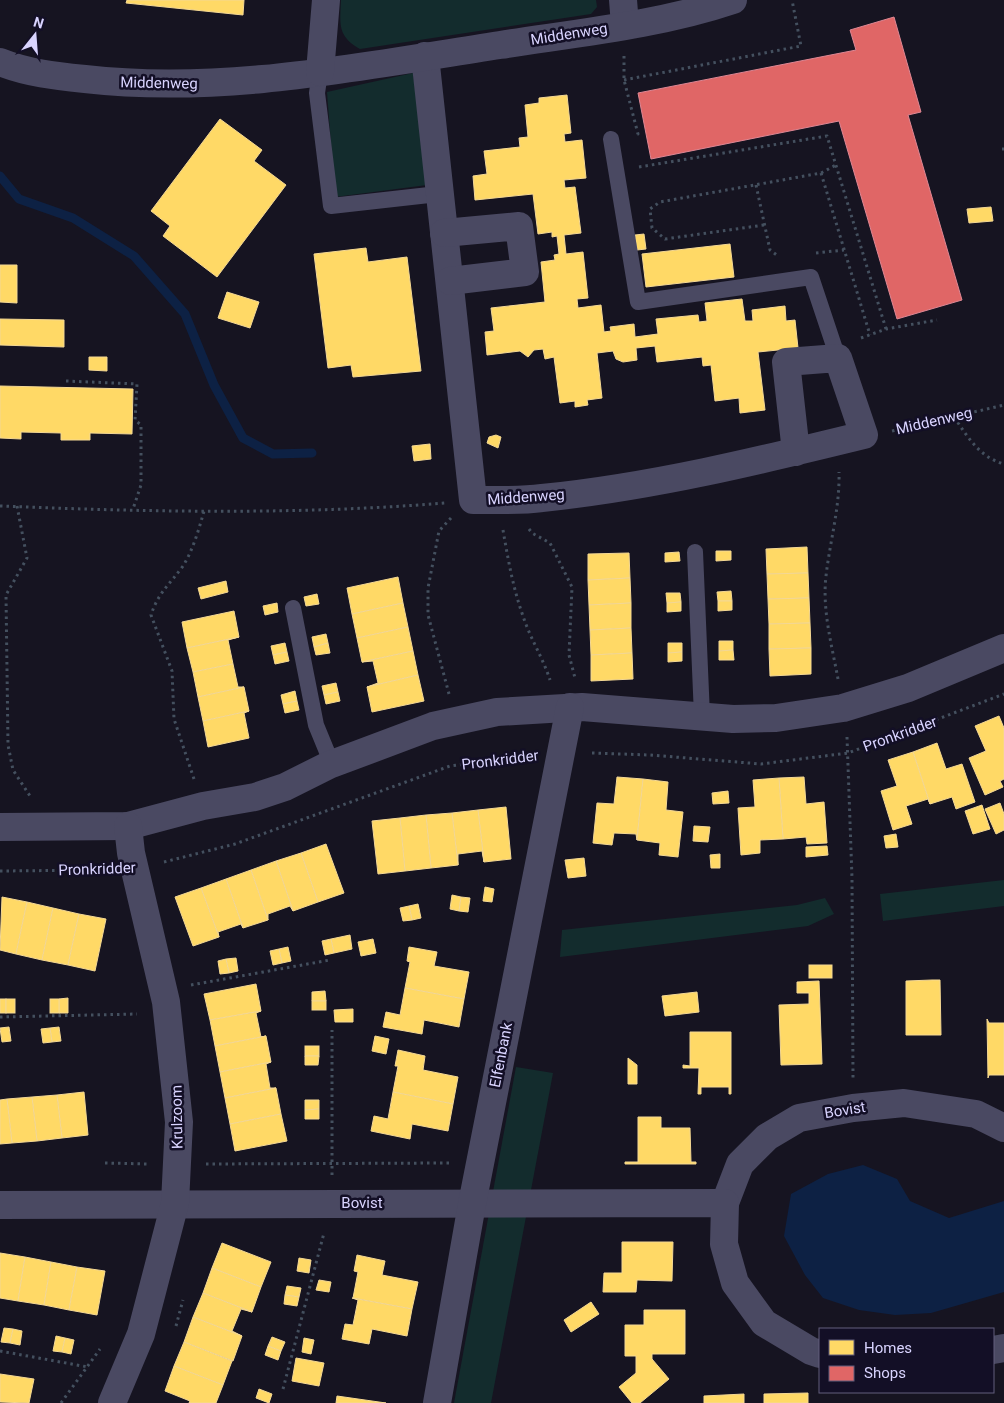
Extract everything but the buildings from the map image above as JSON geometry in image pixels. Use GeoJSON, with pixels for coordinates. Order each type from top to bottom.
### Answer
{"type":"FeatureCollection","features":[{"type":"Feature","properties":{"kind":"street"},"geometry":{"type":"LineString","coordinates":[[320,72],[326,0]]}},
{"type":"Feature","properties":{"kind":"street","name":"Middenweg"},"geometry":{"type":"LineString","coordinates":[[9,66],[141,84],[208,84],[320,72],[425,56],[624,13],[733,0]]}},
{"type":"Feature","properties":{"kind":"street","name":"Middenweg"},"geometry":{"type":"LineString","coordinates":[[425,56],[438,194],[450,281],[489,500],[541,498],[662,480],[796,452],[864,435]]}},
{"type":"Feature","properties":{"kind":"street"},"geometry":{"type":"LineString","coordinates":[[444,233],[519,226],[525,272],[450,281]]}},
{"type":"Feature","properties":{"kind":"street"},"geometry":{"type":"LineString","coordinates":[[796,452],[786,362],[836,353],[864,435]]}},
{"type":"Feature","properties":{"kind":"street"},"geometry":{"type":"LineString","coordinates":[[0,827],[128,826],[203,806],[270,792],[332,764],[433,726],[497,712],[572,707],[733,719],[776,718],[843,708],[908,688],[1004,648]]}},
{"type":"Feature","properties":{"kind":"street","name":"Elfenbank"},"geometry":{"type":"LineString","coordinates":[[437,1403],[472,1204],[561,752],[572,707]]}},
{"type":"Feature","properties":{"kind":"street","name":"Krulzoom"},"geometry":{"type":"LineString","coordinates":[[112,1403],[141,1334],[175,1203],[177,1163],[178,1103],[168,1013],[135,869],[128,826]]}},
{"type":"Feature","properties":{"kind":"street","name":"Bovist"},"geometry":{"type":"LineString","coordinates":[[819,1354],[764,1323],[735,1283],[724,1244],[725,1203],[740,1164],[767,1137],[800,1118],[853,1108],[904,1103],[976,1114],[1004,1128]]}},
{"type":"Feature","properties":{"kind":"street","name":"Bovist"},"geometry":{"type":"LineString","coordinates":[[0,1205],[175,1203],[725,1203]]}},
{"type":"Feature","properties":{"kind":"lane"},"geometry":{"type":"LineString","coordinates":[[320,72],[317,93],[331,206],[438,194]]}},
{"type":"Feature","properties":{"kind":"lane"},"geometry":{"type":"LineString","coordinates":[[611,139],[638,302],[811,277],[836,353]]}},
{"type":"Feature","properties":{"kind":"lane"},"geometry":{"type":"LineString","coordinates":[[695,552],[702,716]]}},
{"type":"Feature","properties":{"kind":"lane"},"geometry":{"type":"LineString","coordinates":[[293,608],[316,725],[332,764]]}},
{"type":"Feature","properties":{"kind":"path"},"geometry":{"type":"LineString","coordinates":[[624,80],[801,46],[792,0]]}},
{"type":"Feature","properties":{"kind":"path"},"geometry":{"type":"LineString","coordinates":[[611,139],[638,134],[624,80],[624,13]]}},
{"type":"Feature","properties":{"kind":"path"},"geometry":{"type":"LineString","coordinates":[[616,171],[827,136],[886,329]]}},
{"type":"Feature","properties":{"kind":"path"},"geometry":{"type":"LineString","coordinates":[[764,225],[665,239],[652,228],[650,209],[660,202],[821,173],[836,165]]}},
{"type":"Feature","properties":{"kind":"path"},"geometry":{"type":"LineString","coordinates":[[821,173],[870,335]]}},
{"type":"Feature","properties":{"kind":"path"},"geometry":{"type":"LineString","coordinates":[[756,185],[770,250],[777,256],[787,255]]}},
{"type":"Feature","properties":{"kind":"path"},"geometry":{"type":"LineString","coordinates":[[815,253],[844,250]]}},
{"type":"Feature","properties":{"kind":"path"},"geometry":{"type":"LineString","coordinates":[[836,353],[870,335],[886,329],[937,320]]}},
{"type":"Feature","properties":{"kind":"path"},"geometry":{"type":"LineString","coordinates":[[66,381],[137,384],[136,420],[141,425],[141,485],[133,509]]}},
{"type":"Feature","properties":{"kind":"path","name":"Middenweg"},"geometry":{"type":"LineString","coordinates":[[864,435],[1004,405]]}},
{"type":"Feature","properties":{"kind":"path"},"geometry":{"type":"LineString","coordinates":[[954,417],[975,448],[994,461],[1004,464]]}},
{"type":"Feature","properties":{"kind":"path"},"geometry":{"type":"LineString","coordinates":[[838,442],[839,491],[826,578],[828,626],[843,708],[848,753],[852,878],[853,1108]]}},
{"type":"Feature","properties":{"kind":"path"},"geometry":{"type":"LineString","coordinates":[[489,500],[523,617],[544,663],[572,707]]}},
{"type":"Feature","properties":{"kind":"path"},"geometry":{"type":"LineString","coordinates":[[456,721],[428,615],[428,588],[439,532],[489,500]]}},
{"type":"Feature","properties":{"kind":"path"},"geometry":{"type":"LineString","coordinates":[[0,506],[274,512],[360,509],[489,500],[522,518],[532,534],[550,543],[572,587],[569,655],[573,674],[572,707]]}},
{"type":"Feature","properties":{"kind":"path"},"geometry":{"type":"LineString","coordinates":[[17,506],[26,558],[6,595],[8,745],[13,770],[30,797],[35,827]]}},
{"type":"Feature","properties":{"kind":"path"},"geometry":{"type":"LineString","coordinates":[[203,806],[174,719],[172,670],[151,615],[162,590],[183,566],[204,511]]}},
{"type":"Feature","properties":{"kind":"path","name":"Pronkridder"},"geometry":{"type":"LineString","coordinates":[[0,871],[135,869],[235,844],[450,766],[561,752],[650,755],[761,764],[848,753],[945,718],[1004,694]]}},
{"type":"Feature","properties":{"kind":"path"},"geometry":{"type":"LineString","coordinates":[[187,986],[330,960]]}},
{"type":"Feature","properties":{"kind":"path"},"geometry":{"type":"LineString","coordinates":[[0,1016],[168,1013]]}},
{"type":"Feature","properties":{"kind":"path"},"geometry":{"type":"LineString","coordinates":[[105,1163],[480,1163]]}},
{"type":"Feature","properties":{"kind":"path"},"geometry":{"type":"LineString","coordinates":[[0,1351],[88,1367]]}},
{"type":"Feature","properties":{"kind":"green space"},"geometry":{"type":"Polygon","coordinates":[[[341,0],[596,0],[597,7],[591,14],[360,49],[347,39],[342,29],[341,0]]]}},
{"type":"Feature","properties":{"kind":"green space"},"geometry":{"type":"Polygon","coordinates":[[[413,73],[427,185],[335,197],[327,92],[413,73]]]}},
{"type":"Feature","properties":{"kind":"green space"},"geometry":{"type":"Polygon","coordinates":[[[1004,880],[1004,906],[883,921],[880,894],[1004,880]]]}},
{"type":"Feature","properties":{"kind":"green space"},"geometry":{"type":"Polygon","coordinates":[[[825,898],[834,914],[808,926],[560,957],[562,930],[797,905],[825,898]]]}},
{"type":"Feature","properties":{"kind":"green space"},"geometry":{"type":"Polygon","coordinates":[[[516,1067],[553,1073],[491,1403],[454,1403],[516,1067]]]}},
{"type":"Feature","properties":{"kind":"water"},"geometry":{"type":"Polygon","coordinates":[[[863,1165],[897,1179],[910,1201],[949,1218],[1004,1201],[1004,1292],[931,1313],[895,1315],[859,1310],[823,1298],[805,1275],[784,1236],[791,1194],[828,1174],[863,1165]]]}},
{"type":"Feature","properties":{"kind":"waterway"},"geometry":{"type":"LineString","coordinates":[[0,176],[19,199],[73,218],[134,256],[185,314],[214,385],[243,438],[273,454],[312,453]]}}]}
